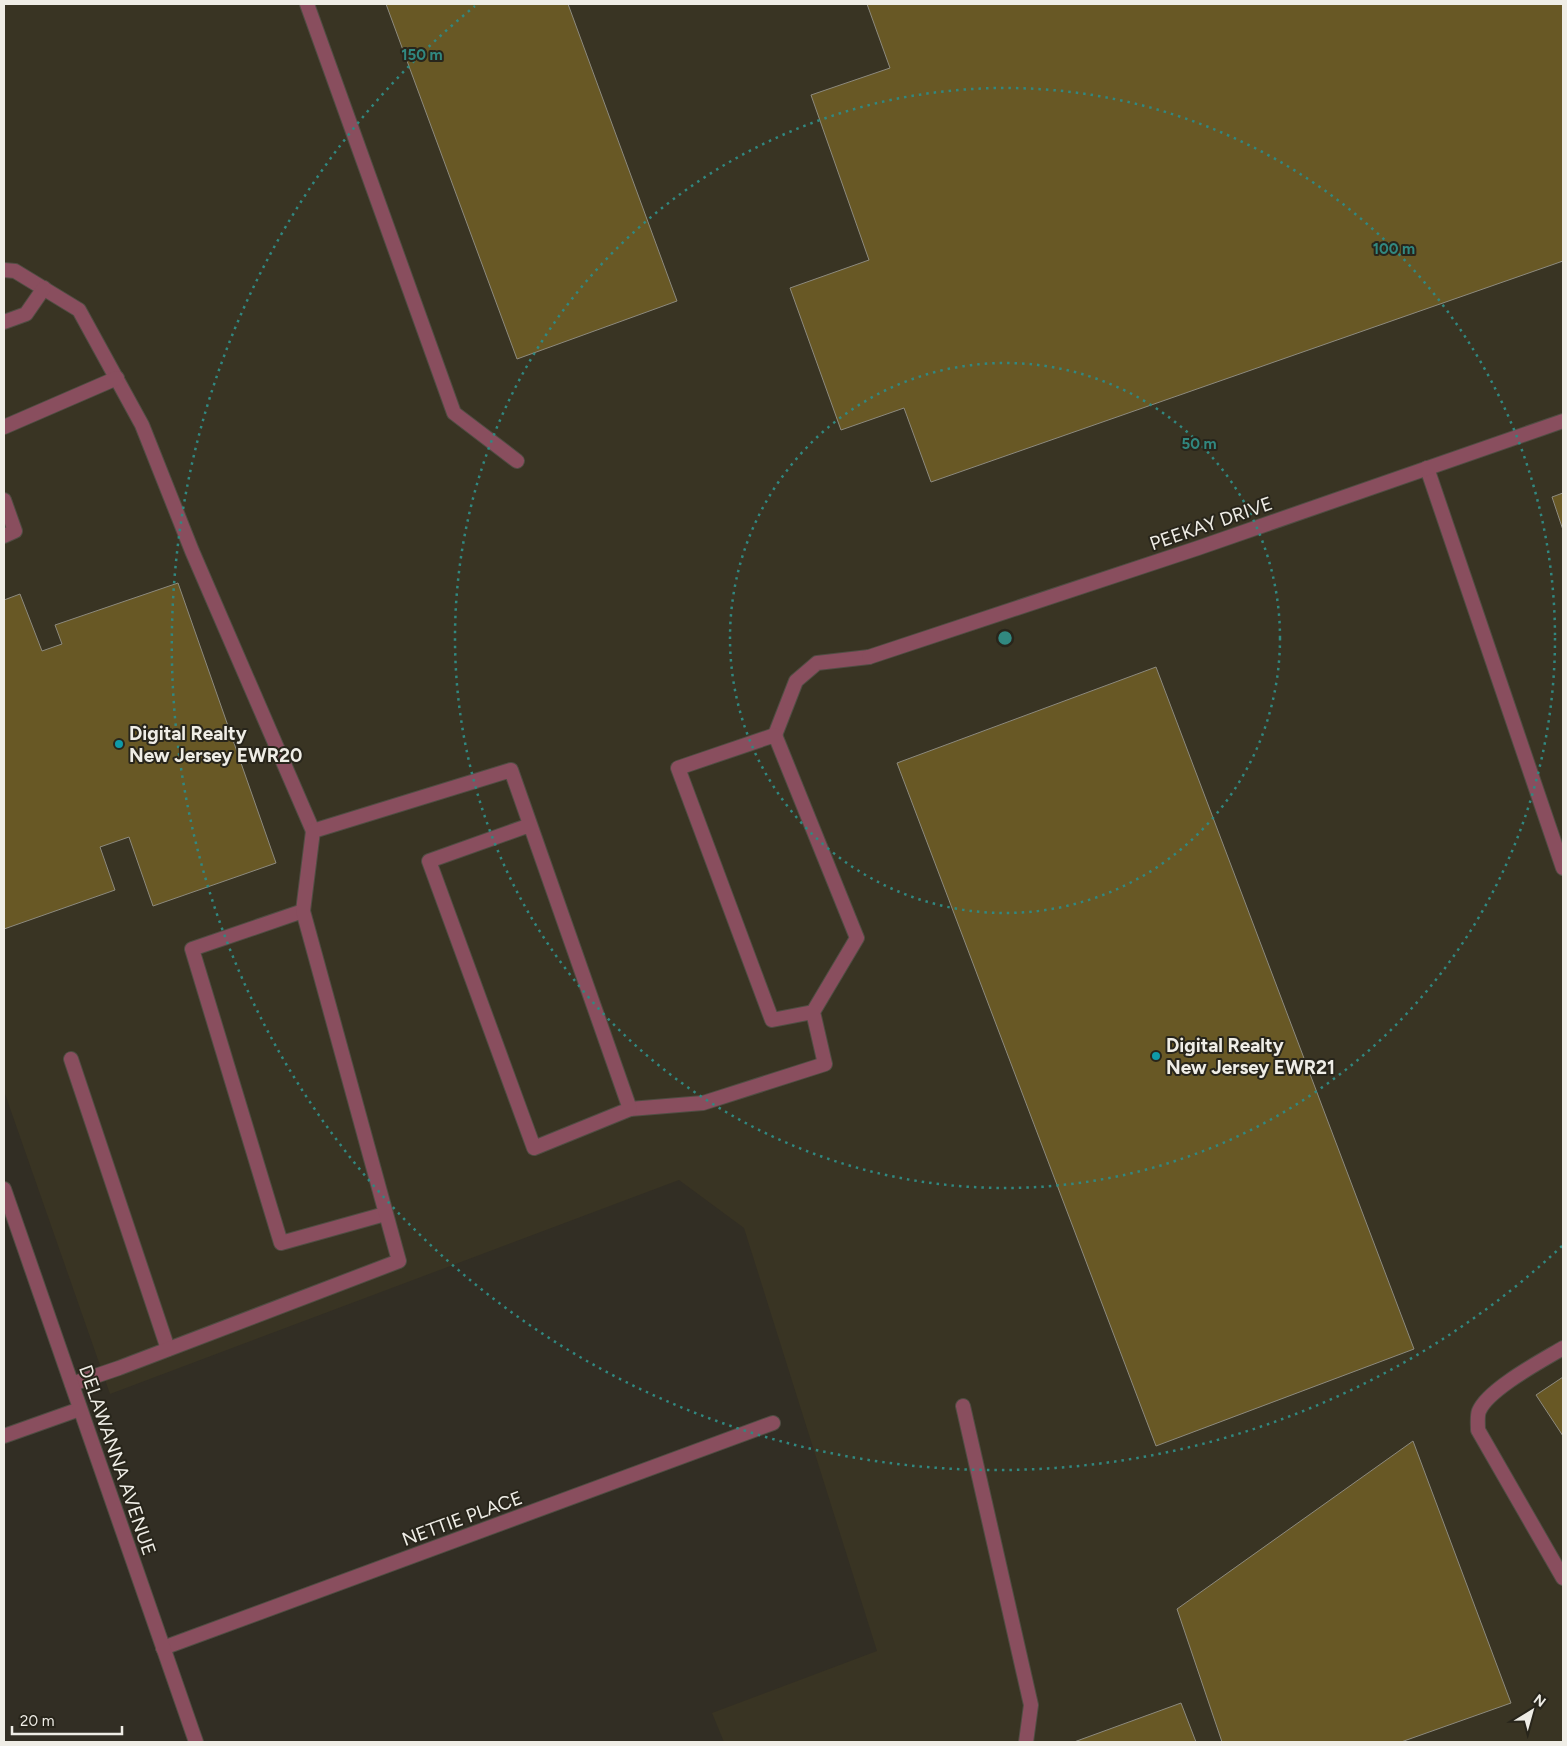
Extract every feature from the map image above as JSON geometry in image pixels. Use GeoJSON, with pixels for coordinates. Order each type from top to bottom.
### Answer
{"type":"FeatureCollection","features":[{"type":"Feature","properties":{"kind":"street"},"geometry":{"type":"LineString","coordinates":[[307,4],[454,413],[517,461]]}},
{"type":"Feature","properties":{"kind":"street"},"geometry":{"type":"LineString","coordinates":[[4,270],[15,271],[79,310],[117,378],[142,424],[192,551],[313,830],[303,911],[399,1262],[72,1384]]}},
{"type":"Feature","properties":{"kind":"street"},"geometry":{"type":"LineString","coordinates":[[4,322],[26,314],[44,288]]}},
{"type":"Feature","properties":{"kind":"street"},"geometry":{"type":"LineString","coordinates":[[4,427],[117,378]]}},
{"type":"Feature","properties":{"kind":"street","name":"PEEKAY DRIVE"},"geometry":{"type":"LineString","coordinates":[[775,735],[796,681],[818,663],[869,656],[1198,548],[1563,421]]}},
{"type":"Feature","properties":{"kind":"street"},"geometry":{"type":"LineString","coordinates":[[1427,468],[1563,868]]}},
{"type":"Feature","properties":{"kind":"street"},"geometry":{"type":"LineString","coordinates":[[4,500],[15,531],[4,536]]}},
{"type":"Feature","properties":{"kind":"street"},"geometry":{"type":"LineString","coordinates":[[530,825],[429,861],[534,1148],[630,1109],[703,1103],[825,1064],[813,1012],[857,938],[775,735],[678,768],[772,1020],[813,1012]]}},
{"type":"Feature","properties":{"kind":"street"},"geometry":{"type":"LineString","coordinates":[[313,830],[511,770],[630,1109]]}},
{"type":"Feature","properties":{"kind":"street"},"geometry":{"type":"LineString","coordinates":[[303,911],[192,949],[281,1243],[385,1214]]}},
{"type":"Feature","properties":{"kind":"street"},"geometry":{"type":"LineString","coordinates":[[71,1059],[168,1349]]}},
{"type":"Feature","properties":{"kind":"street","name":"DELAWANNA AVENUE"},"geometry":{"type":"LineString","coordinates":[[4,1189],[196,1742]]}},
{"type":"Feature","properties":{"kind":"street"},"geometry":{"type":"LineString","coordinates":[[1563,1348],[1508,1382],[1488,1399],[1479,1411],[1478,1430],[1563,1578]]}},
{"type":"Feature","properties":{"kind":"street"},"geometry":{"type":"LineString","coordinates":[[963,1406],[1031,1704],[1026,1742]]}},
{"type":"Feature","properties":{"kind":"street"},"geometry":{"type":"LineString","coordinates":[[4,1436],[80,1409]]}},
{"type":"Feature","properties":{"kind":"street","name":"NETTIE PLACE"},"geometry":{"type":"LineString","coordinates":[[163,1648],[773,1423]]}},
{"type":"Feature","properties":{"kind":"shaded area"},"geometry":{"type":"Polygon","coordinates":[[[4,4],[1563,4],[1563,1742],[724,1742],[712,1713],[877,1651],[744,1228],[679,1180],[110,1394],[4,1091],[4,4]]]}},
{"type":"Feature","properties":{"kind":"building"},"geometry":{"type":"Polygon","coordinates":[[[386,4],[568,4],[677,301],[517,359],[386,4]]]}},
{"type":"Feature","properties":{"kind":"building"},"geometry":{"type":"Polygon","coordinates":[[[867,4],[1563,4],[1563,261],[931,482],[904,408],[841,430],[790,288],[869,260],[811,95],[890,68],[867,4]]]}},
{"type":"Feature","properties":{"kind":"building"},"geometry":{"type":"Polygon","coordinates":[[[1563,493],[1563,530],[1552,497],[1563,493]]]}},
{"type":"Feature","properties":{"kind":"building","name":"Digital Realty New Jersey EWR20"},"geometry":{"type":"Polygon","coordinates":[[[178,583],[276,863],[153,906],[129,837],[100,847],[115,890],[4,929],[4,600],[20,594],[42,651],[62,644],[55,625],[178,583]]]}},
{"type":"Feature","properties":{"kind":"building","name":"Digital Realty New Jersey EWR21"},"geometry":{"type":"Polygon","coordinates":[[[1156,667],[1414,1349],[1156,1446],[897,763],[1156,667]]]}},
{"type":"Feature","properties":{"kind":"building"},"geometry":{"type":"Polygon","coordinates":[[[1563,1377],[1563,1436],[1536,1395],[1563,1377]]]}},
{"type":"Feature","properties":{"kind":"building"},"geometry":{"type":"Polygon","coordinates":[[[1413,1441],[1511,1703],[1401,1742],[1222,1742],[1177,1609],[1413,1441]]]}},
{"type":"Feature","properties":{"kind":"building"},"geometry":{"type":"Polygon","coordinates":[[[1181,1703],[1196,1742],[1074,1742],[1181,1703]]]}},
{"type":"Feature","properties":{"kind":"place","name":"Digital Realty New Jersey EWR20"},"geometry":{"type":"Point","coordinates":[119,744]}},
{"type":"Feature","properties":{"kind":"place","name":"Digital Realty New Jersey EWR21"},"geometry":{"type":"Point","coordinates":[1156,1056]}}]}
